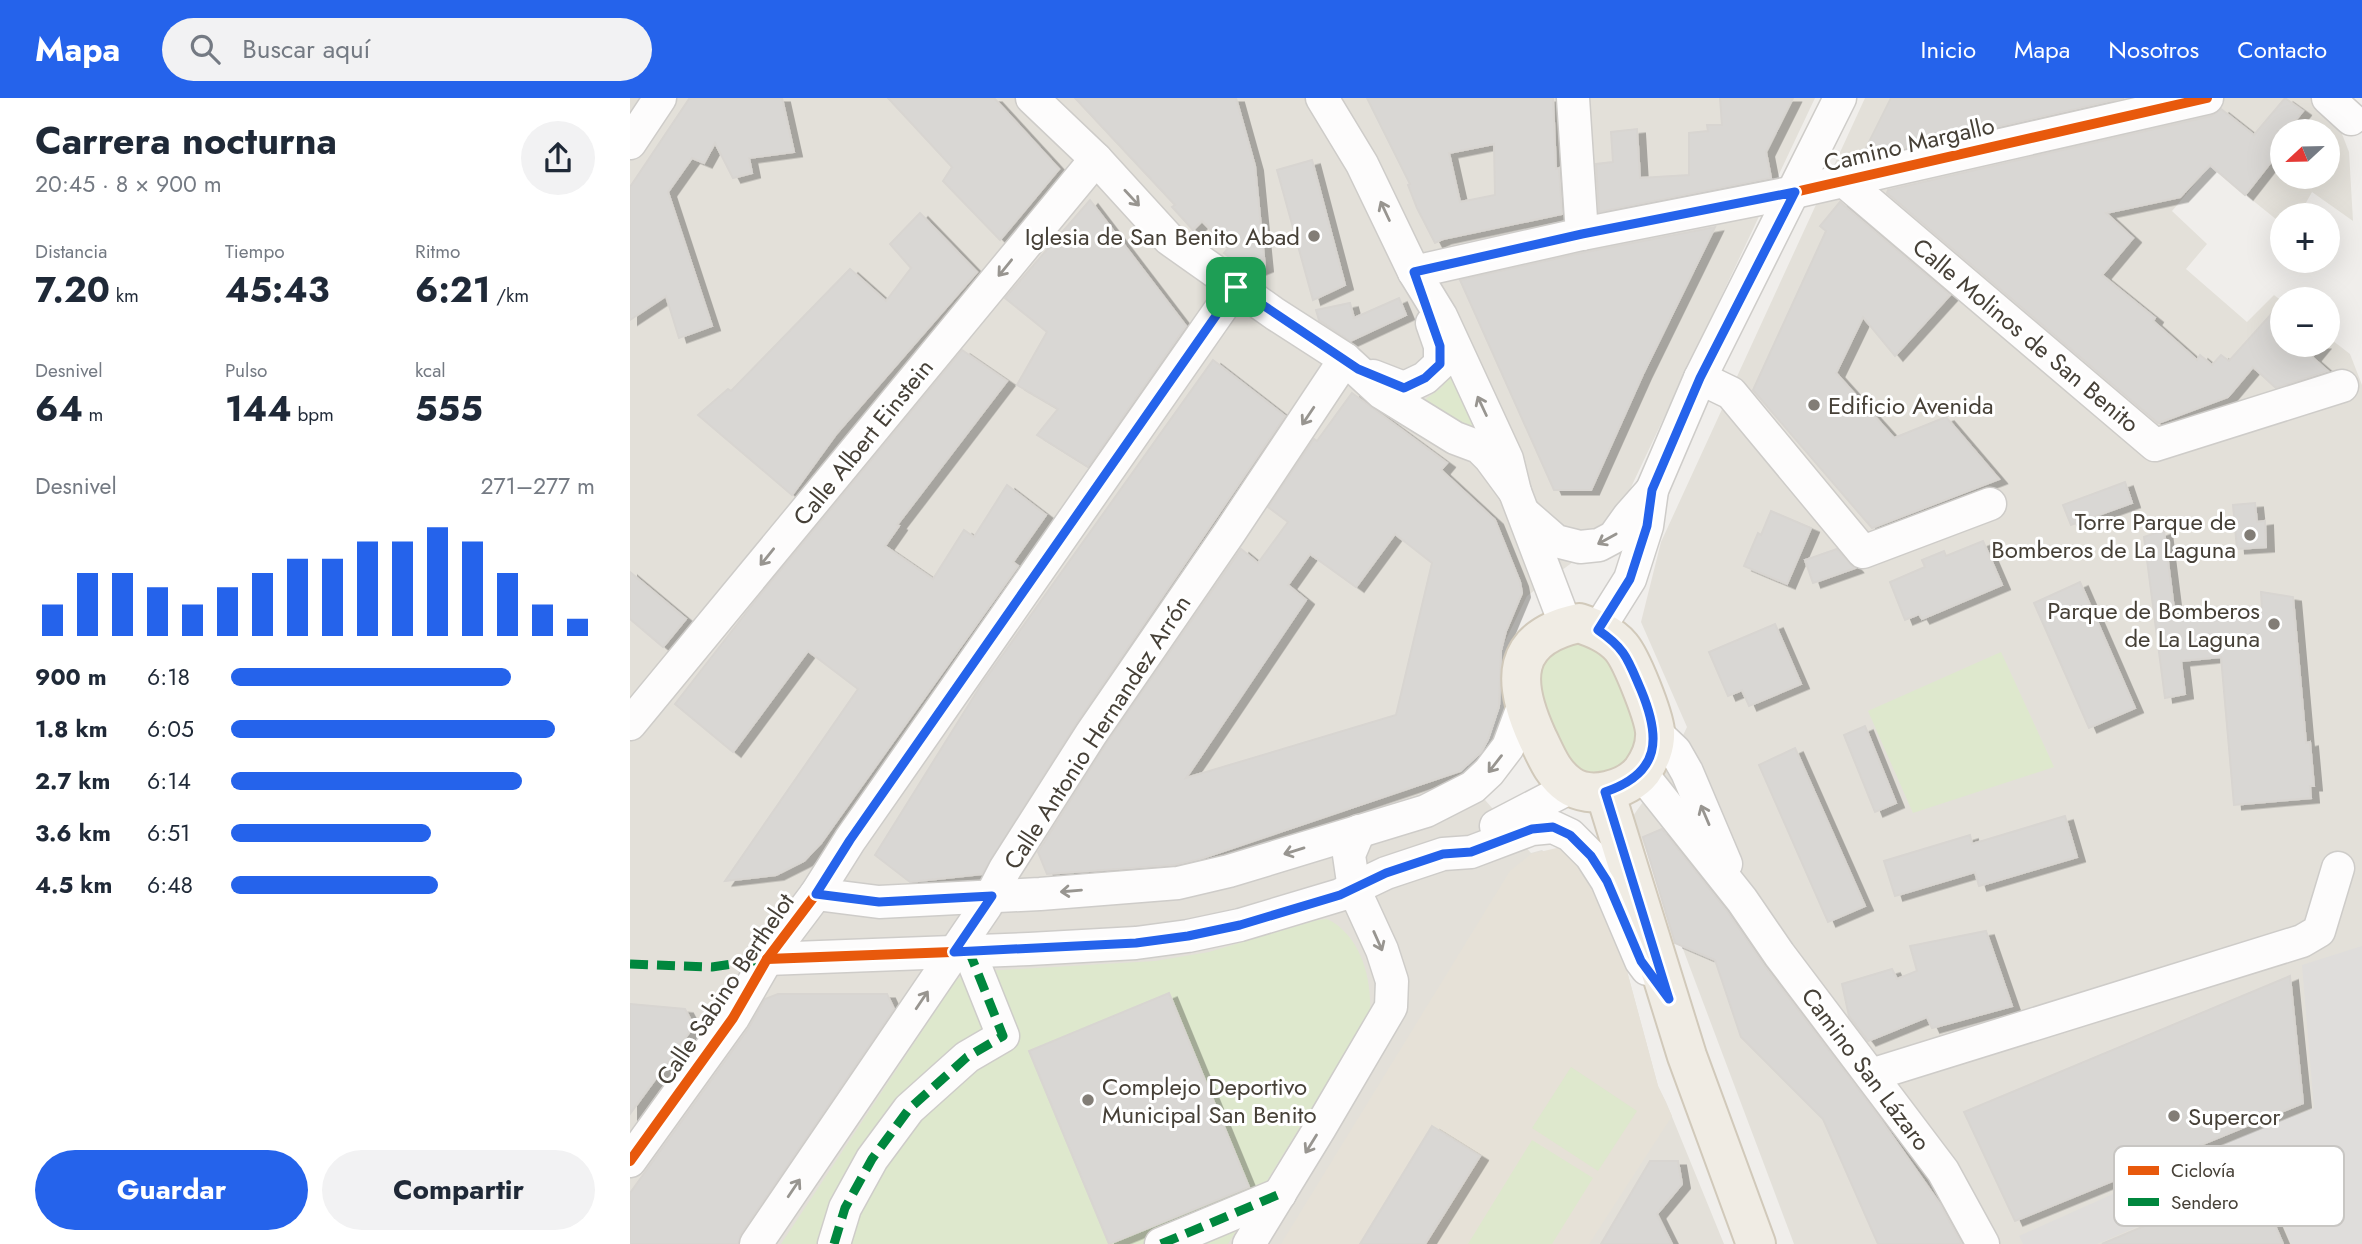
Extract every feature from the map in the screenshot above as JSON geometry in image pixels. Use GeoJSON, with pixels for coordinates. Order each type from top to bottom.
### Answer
{"type":"FeatureCollection","features":[{"type":"Feature","properties":{"kind":"main road"},"geometry":{"type":"LineString","coordinates":[[1582,628],[1620,646],[1629,661],[1655,732],[1651,756],[1641,773],[1621,786],[1588,790],[1555,773],[1524,704],[1520,684],[1522,665],[1531,648],[1547,634],[1582,628]]}},
{"type":"Feature","properties":{"kind":"main road"},"geometry":{"type":"LineString","coordinates":[[1588,790],[1669,999],[1686,1056],[1756,1244]]}},
{"type":"Feature","properties":{"kind":"street"},"geometry":{"type":"LineString","coordinates":[[630,142],[660,98]]}},
{"type":"Feature","properties":{"kind":"street"},"geometry":{"type":"LineString","coordinates":[[1032,98],[1096,159],[1169,239],[1352,364],[1404,388],[1425,378],[1440,364],[1440,346],[1414,272]]}},
{"type":"Feature","properties":{"kind":"street"},"geometry":{"type":"LineString","coordinates":[[1322,98],[1362,164],[1414,272],[1441,316],[1507,459],[1520,503],[1556,541],[1580,547],[1600,545],[1614,537],[1652,490]]}},
{"type":"Feature","properties":{"kind":"street"},"geometry":{"type":"LineString","coordinates":[[1573,98],[1582,234]]}},
{"type":"Feature","properties":{"kind":"street"},"geometry":{"type":"LineString","coordinates":[[1352,364],[1382,393],[1455,438],[1479,447],[1490,458],[1520,503],[1582,628],[1630,579],[1647,526],[1652,490],[1700,378],[1840,98]]}},
{"type":"Feature","properties":{"kind":"street","name":"Camino Margallo"},"geometry":{"type":"LineString","coordinates":[[1414,272],[1582,234],[1795,192],[2207,98]]}},
{"type":"Feature","properties":{"kind":"street"},"geometry":{"type":"LineString","coordinates":[[2328,98],[2351,119]]}},
{"type":"Feature","properties":{"kind":"street","name":"Calle Albert Einstein"},"geometry":{"type":"LineString","coordinates":[[630,724],[1096,159]]}},
{"type":"Feature","properties":{"kind":"street","name":"Calle Molinos de San Benito"},"geometry":{"type":"LineString","coordinates":[[1843,180],[2155,445],[2343,386]]}},
{"type":"Feature","properties":{"kind":"street","name":"Calle Sabino Berthelot"},"geometry":{"type":"LineString","coordinates":[[630,1161],[733,1018],[767,959],[816,894],[850,840],[1236,287]]}},
{"type":"Feature","properties":{"kind":"street","name":"Calle Antonio Hernandez Arrón"},"geometry":{"type":"LineString","coordinates":[[756,1244],[962,952],[1005,869],[1091,734],[1230,532],[1352,364]]}},
{"type":"Feature","properties":{"kind":"street"},"geometry":{"type":"LineString","coordinates":[[1700,378],[1731,393],[1863,552],[1990,505]]}},
{"type":"Feature","properties":{"kind":"street"},"geometry":{"type":"LineString","coordinates":[[816,894],[879,902],[992,896],[1178,883],[1229,871],[1426,811],[1473,787],[1489,772],[1508,747],[1524,704]]}},
{"type":"Feature","properties":{"kind":"street","name":"Camino San Lázaro"},"geometry":{"type":"LineString","coordinates":[[1655,732],[1675,751],[1687,772],[1742,900]]}},
{"type":"Feature","properties":{"kind":"street","name":"Camino San Lázaro"},"geometry":{"type":"LineString","coordinates":[[1641,773],[1742,900],[1943,1171],[1983,1244]]}},
{"type":"Feature","properties":{"kind":"street"},"geometry":{"type":"LineString","coordinates":[[1443,854],[1464,838],[1588,790]]}},
{"type":"Feature","properties":{"kind":"street"},"geometry":{"type":"LineString","coordinates":[[767,959],[1136,943],[1188,936],[1240,925],[1340,895],[1386,873],[1443,854],[1471,852],[1532,829],[1553,827],[1570,835],[1591,856],[1607,881],[1641,961],[1669,999]]}},
{"type":"Feature","properties":{"kind":"street"},"geometry":{"type":"LineString","coordinates":[[1249,1244],[1391,1007],[1392,981],[1382,950],[1354,889],[1349,855],[1359,831]]}},
{"type":"Feature","properties":{"kind":"street"},"geometry":{"type":"LineString","coordinates":[[1871,1076],[2302,941],[2319,931],[2338,868]]}},
{"type":"Feature","properties":{"kind":"street"},"geometry":{"type":"LineString","coordinates":[[834,1244],[845,1208],[872,1158],[909,1109],[967,1057],[1003,1036],[962,952]]}},
{"type":"Feature","properties":{"kind":"street"},"geometry":{"type":"LineString","coordinates":[[1161,1244],[1280,1194]]}},
{"type":"Feature","properties":{"kind":"shaded area"},"geometry":{"type":"Polygon","coordinates":[[[630,98],[1815,98],[1608,536],[1527,596],[1501,650],[1499,706],[1488,739],[1481,752],[1460,771],[1531,853],[1542,850],[1610,908],[1658,1086],[1724,1244],[630,1244],[630,98]]]}},
{"type":"Feature","properties":{"kind":"shaded area"},"geometry":{"type":"Polygon","coordinates":[[[1865,98],[2328,98],[2336,119],[2270,119],[2270,189],[2340,189],[2340,129],[2349,152],[2353,221],[2340,212],[2340,203],[2328,203],[2312,192],[2306,203],[2270,203],[2270,214],[2210,166],[2172,211],[2207,244],[2186,269],[2247,322],[2270,299],[2270,357],[2340,357],[2340,346],[2350,354],[2362,385],[2362,1244],[1794,1244],[1633,816],[1669,765],[1687,727],[1641,622],[1661,542],[1865,98]]]}},
{"type":"Feature","properties":{"kind":"shaded area"},"geometry":{"type":"Polygon","coordinates":[[[1561,847],[1577,851],[1610,908],[1658,1086],[1672,1116],[1589,1244],[1281,1244],[1510,871],[1531,854],[1561,847]]]}},
{"type":"Feature","properties":{"kind":"shaded area"},"geometry":{"type":"Polygon","coordinates":[[[2362,946],[2362,1244],[2291,1244],[2283,1226],[2344,1226],[2344,1146],[2220,1146],[2314,1108],[2302,965],[2362,946]]]}},
{"type":"Feature","properties":{"kind":"shaded area"},"geometry":{"type":"Polygon","coordinates":[[[2114,1194],[2114,1226],[2139,1226],[2097,1244],[2023,1244],[2019,1236],[2114,1194]]]}},
{"type":"Feature","properties":{"kind":"green space"},"geometry":{"type":"Polygon","coordinates":[[[1455,370],[1488,441],[1423,401],[1441,388],[1455,370]]]}},
{"type":"Feature","properties":{"kind":"green space"},"geometry":{"type":"Polygon","coordinates":[[[1586,642],[1605,651],[1641,736],[1626,763],[1611,772],[1592,774],[1575,768],[1561,753],[1536,692],[1544,658],[1566,644],[1586,642]]]}},
{"type":"Feature","properties":{"kind":"green space"},"geometry":{"type":"Polygon","coordinates":[[[2001,652],[2054,767],[1913,813],[1868,711],[2001,652]]]}},
{"type":"Feature","properties":{"kind":"green space"},"geometry":{"type":"Polygon","coordinates":[[[1327,919],[1339,926],[1348,936],[1362,959],[1369,986],[1370,1013],[1228,1244],[781,1244],[956,980],[969,972],[1155,961],[1209,952],[1327,919]]]}},
{"type":"Feature","properties":{"kind":"green space"},"geometry":{"type":"Polygon","coordinates":[[[1571,1067],[1637,1111],[1598,1171],[1532,1128],[1571,1067]]]}},
{"type":"Feature","properties":{"kind":"green space"},"geometry":{"type":"Polygon","coordinates":[[[1532,1140],[1593,1178],[1552,1244],[1468,1244],[1532,1140]]]}},
{"type":"Feature","properties":{"kind":"building"},"geometry":{"type":"Polygon","coordinates":[[[782,98],[794,152],[749,158],[752,173],[733,178],[715,143],[704,163],[692,158],[668,192],[712,326],[679,338],[666,296],[630,320],[630,187],[689,99],[782,98]]]}},
{"type":"Feature","properties":{"kind":"building"},"geometry":{"type":"Polygon","coordinates":[[[888,98],[994,98],[1059,169],[1000,240],[943,181],[952,167],[888,98]]]}},
{"type":"Feature","properties":{"kind":"building"},"geometry":{"type":"Polygon","coordinates":[[[1075,98],[1236,98],[1255,166],[1265,267],[1250,273],[1224,253],[1228,248],[1202,221],[1193,230],[1172,207],[1175,205],[1075,98]]]}},
{"type":"Feature","properties":{"kind":"building"},"geometry":{"type":"Polygon","coordinates":[[[1367,98],[1553,98],[1556,169],[1559,168],[1562,214],[1443,239],[1435,243],[1417,208],[1408,185],[1410,184],[1367,98]],[[1494,144],[1449,153],[1460,202],[1495,195],[1494,144]]]}},
{"type":"Feature","properties":{"kind":"building"},"geometry":{"type":"Polygon","coordinates":[[[1720,98],[1793,98],[1766,152],[1771,178],[1599,212],[1596,164],[1613,162],[1611,132],[1637,129],[1640,178],[1689,175],[1689,133],[1708,131],[1707,125],[1722,125],[1720,98]]]}},
{"type":"Feature","properties":{"kind":"building"},"geometry":{"type":"Polygon","coordinates":[[[1891,98],[2124,98],[1861,158],[1891,98]]]}},
{"type":"Feature","properties":{"kind":"building"},"geometry":{"type":"Polygon","coordinates":[[[2285,98],[2303,111],[2297,119],[2270,119],[2270,163],[2245,195],[2210,165],[2180,197],[2106,213],[2133,238],[2102,275],[2155,318],[2153,321],[2197,360],[2200,355],[2212,365],[2221,355],[2229,361],[2270,315],[2270,357],[2312,357],[2328,371],[2276,388],[2253,367],[2228,397],[2158,423],[1887,193],[1888,190],[2211,116],[2221,109],[2254,135],[2285,98]]]}},
{"type":"Feature","properties":{"kind":"building","name":"Iglesia de San Benito Abad"},"geometry":{"type":"Polygon","coordinates":[[[1312,160],[1345,285],[1313,300],[1277,170],[1312,160]]]}},
{"type":"Feature","properties":{"kind":"building"},"geometry":{"type":"Polygon","coordinates":[[[1090,200],[1186,326],[1088,467],[1037,435],[1058,409],[1017,385],[1047,332],[1005,298],[1090,200]]]}},
{"type":"Feature","properties":{"kind":"building","name":"Edificio Avenida"},"geometry":{"type":"Polygon","coordinates":[[[1840,202],[1950,295],[1895,356],[1863,317],[1836,373],[1894,438],[1946,417],[1999,479],[1872,528],[1753,390],[1826,231],[1820,226],[1840,202]]]}},
{"type":"Feature","properties":{"kind":"building"},"geometry":{"type":"Polygon","coordinates":[[[920,213],[977,272],[837,433],[792,495],[698,415],[728,389],[731,391],[850,269],[886,301],[911,268],[890,244],[920,213]]]}},
{"type":"Feature","properties":{"kind":"building"},"geometry":{"type":"Polygon","coordinates":[[[1715,227],[1643,374],[1591,490],[1554,490],[1460,280],[1715,227]]]}},
{"type":"Feature","properties":{"kind":"building"},"geometry":{"type":"Polygon","coordinates":[[[1399,298],[1406,315],[1350,341],[1319,320],[1316,310],[1350,303],[1354,318],[1399,298]]]}},
{"type":"Feature","properties":{"kind":"building"},"geometry":{"type":"Polygon","coordinates":[[[962,350],[1007,381],[897,525],[899,526],[885,546],[933,579],[964,530],[974,537],[1007,485],[1046,515],[1013,562],[1018,566],[821,843],[804,861],[776,875],[725,881],[858,689],[808,651],[733,752],[675,704],[760,595],[962,350]]]}},
{"type":"Feature","properties":{"kind":"building"},"geometry":{"type":"Polygon","coordinates":[[[1213,360],[1285,416],[1076,724],[982,874],[910,882],[875,855],[981,685],[1213,360]]]}},
{"type":"Feature","properties":{"kind":"building"},"geometry":{"type":"Polygon","coordinates":[[[1352,393],[1447,463],[1441,470],[1495,520],[1522,593],[1501,650],[1499,706],[1481,752],[1460,771],[1200,859],[1175,865],[1047,874],[1038,852],[1106,744],[1241,549],[1258,563],[1288,522],[1268,507],[1314,439],[1317,441],[1352,393]],[[1395,534],[1356,587],[1310,554],[1288,585],[1306,600],[1186,778],[1396,715],[1432,563],[1395,534]]]}},
{"type":"Feature","properties":{"kind":"building"},"geometry":{"type":"Polygon","coordinates":[[[2125,482],[2132,503],[2071,525],[2063,505],[2125,482]]]}},
{"type":"Feature","properties":{"kind":"building","name":"Torre Parque de Bomberos de La Laguna"},"geometry":{"type":"Polygon","coordinates":[[[2255,503],[2257,522],[2265,521],[2266,547],[2237,549],[2233,505],[2255,503]]]}},
{"type":"Feature","properties":{"kind":"building"},"geometry":{"type":"Polygon","coordinates":[[[1771,511],[1811,528],[1787,584],[1744,566],[1771,511]]]}},
{"type":"Feature","properties":{"kind":"building"},"geometry":{"type":"Polygon","coordinates":[[[2164,530],[2175,617],[2262,608],[2261,592],[2293,597],[2306,743],[2310,742],[2314,786],[2310,786],[2311,798],[2234,805],[2221,657],[2181,661],[2185,694],[2165,698],[2144,537],[2164,530]]]}},
{"type":"Feature","properties":{"kind":"building"},"geometry":{"type":"Polygon","coordinates":[[[1983,541],[2002,585],[1922,619],[1919,614],[1905,620],[1890,582],[1925,567],[1922,560],[1944,551],[1946,556],[1983,541]]]}},
{"type":"Feature","properties":{"kind":"building"},"geometry":{"type":"Polygon","coordinates":[[[1837,549],[1855,568],[1813,583],[1805,560],[1837,549]]]}},
{"type":"Feature","properties":{"kind":"building"},"geometry":{"type":"Polygon","coordinates":[[[630,572],[686,619],[663,647],[630,619],[630,572]]]}},
{"type":"Feature","properties":{"kind":"building"},"geometry":{"type":"Polygon","coordinates":[[[2080,582],[2135,708],[2089,728],[2034,603],[2080,582]]]}},
{"type":"Feature","properties":{"kind":"building"},"geometry":{"type":"Polygon","coordinates":[[[1775,624],[1801,684],[1749,706],[1742,690],[1728,696],[1709,652],[1775,624]]]}},
{"type":"Feature","properties":{"kind":"building"},"geometry":{"type":"Polygon","coordinates":[[[1865,726],[1896,803],[1875,812],[1844,735],[1865,726]]]}},
{"type":"Feature","properties":{"kind":"building"},"geometry":{"type":"Polygon","coordinates":[[[1795,748],[1865,906],[1828,922],[1759,765],[1795,748]]]}},
{"type":"Feature","properties":{"kind":"building"},"geometry":{"type":"Polygon","coordinates":[[[2065,816],[2077,857],[1979,886],[1975,872],[1895,896],[1884,861],[1970,835],[1972,844],[2065,816]]]}},
{"type":"Feature","properties":{"kind":"building"},"geometry":{"type":"Polygon","coordinates":[[[1662,829],[1727,911],[1764,965],[1872,1107],[1940,1204],[1962,1244],[1878,1244],[1823,1119],[1741,1037],[1715,960],[1675,943],[1643,837],[1662,829]]]}},
{"type":"Feature","properties":{"kind":"building"},"geometry":{"type":"Polygon","coordinates":[[[1986,931],[2012,1006],[1932,1028],[1927,1017],[1868,1041],[1849,1016],[1842,984],[1892,969],[1897,979],[1917,971],[1910,946],[1986,931]]]}},
{"type":"Feature","properties":{"kind":"building"},"geometry":{"type":"Polygon","coordinates":[[[2290,976],[2303,1103],[2198,1146],[2114,1146],[2114,1180],[2015,1221],[1964,1112],[2290,976]]]}},
{"type":"Feature","properties":{"kind":"building"},"geometry":{"type":"Polygon","coordinates":[[[1169,993],[1249,1187],[1109,1244],[1029,1051],[1169,993]]]}},
{"type":"Feature","properties":{"kind":"building"},"geometry":{"type":"Polygon","coordinates":[[[778,994],[887,994],[894,1009],[741,1234],[738,1244],[630,1244],[630,1193],[748,1029],[765,999],[778,994]]]}},
{"type":"Feature","properties":{"kind":"building"},"geometry":{"type":"Polygon","coordinates":[[[630,1004],[685,1009],[694,1026],[630,1114],[630,1004]]]}},
{"type":"Feature","properties":{"kind":"building"},"geometry":{"type":"Polygon","coordinates":[[[1432,1126],[1480,1156],[1425,1244],[1360,1244],[1432,1126]]]}},
{"type":"Feature","properties":{"kind":"building"},"geometry":{"type":"Polygon","coordinates":[[[1650,1161],[1678,1161],[1682,1184],[1657,1214],[1672,1244],[1601,1244],[1650,1161]]]}},
{"type":"Feature","properties":{"kind":"building"},"geometry":{"type":"Polygon","coordinates":[[[2144,1226],[2275,1226],[2283,1244],[2102,1244],[2144,1226]]]}},
{"type":"Feature","properties":{"kind":"marked path"},"geometry":{"type":"LineString","coordinates":[[834,1244],[845,1208],[872,1159],[909,1109],[967,1057],[1003,1036],[969,951]]}},
{"type":"Feature","properties":{"kind":"marked path"},"geometry":{"type":"LineString","coordinates":[[630,964],[712,967],[767,959]]}},
{"type":"Feature","properties":{"kind":"marked path"},"geometry":{"type":"LineString","coordinates":[[1161,1244],[1280,1194]]}},
{"type":"Feature","properties":{"kind":"cycle path"},"geometry":{"type":"LineString","coordinates":[[1414,272],[1582,234],[1795,192],[2207,98]]}},
{"type":"Feature","properties":{"kind":"cycle path"},"geometry":{"type":"LineString","coordinates":[[630,1161],[733,1018],[767,959],[816,894],[850,840],[1236,287]]}},
{"type":"Feature","properties":{"kind":"cycle path"},"geometry":{"type":"LineString","coordinates":[[767,959],[1029,949],[1136,943],[1188,936],[1240,925],[1340,895],[1386,873],[1443,854],[1471,852],[1532,829],[1553,827],[1570,835],[1591,856],[1607,881],[1641,961],[1669,999]]}},
{"type":"Feature","properties":{"kind":"place","name":"Iglesia de San Benito Abad"},"geometry":{"type":"Point","coordinates":[1314,236]}},
{"type":"Feature","properties":{"kind":"place","name":"Edificio Avenida"},"geometry":{"type":"Point","coordinates":[1814,405]}},
{"type":"Feature","properties":{"kind":"place","name":"Torre Parque de Bomberos de La Laguna"},"geometry":{"type":"Point","coordinates":[2250,535]}},
{"type":"Feature","properties":{"kind":"place","name":"Parque de Bomberos de La Laguna"},"geometry":{"type":"Point","coordinates":[2274,624]}},
{"type":"Feature","properties":{"kind":"place","name":"Complejo Deportivo Municipal San Benito"},"geometry":{"type":"Point","coordinates":[1088,1100]}},
{"type":"Feature","properties":{"kind":"place","name":"Supercor"},"geometry":{"type":"Point","coordinates":[2174,1116]}},
{"type":"Feature","properties":{"kind":"route"},"geometry":{"type":"LineString","coordinates":[[1795,192],[1700,378],[1652,490],[1647,526],[1630,579],[1598,630],[1620,646],[1629,661],[1655,732],[1651,756],[1641,773],[1621,786],[1605,792],[1669,999],[1641,961],[1607,881],[1591,856],[1570,835],[1553,827],[1532,829],[1471,852],[1443,854],[1386,873],[1340,895],[1240,925],[1136,943],[954,952],[992,896],[879,902],[816,894],[850,840],[1236,287],[1358,369],[1404,388],[1425,378],[1440,364],[1440,346],[1414,272],[1582,234],[1795,192]]}}]}
